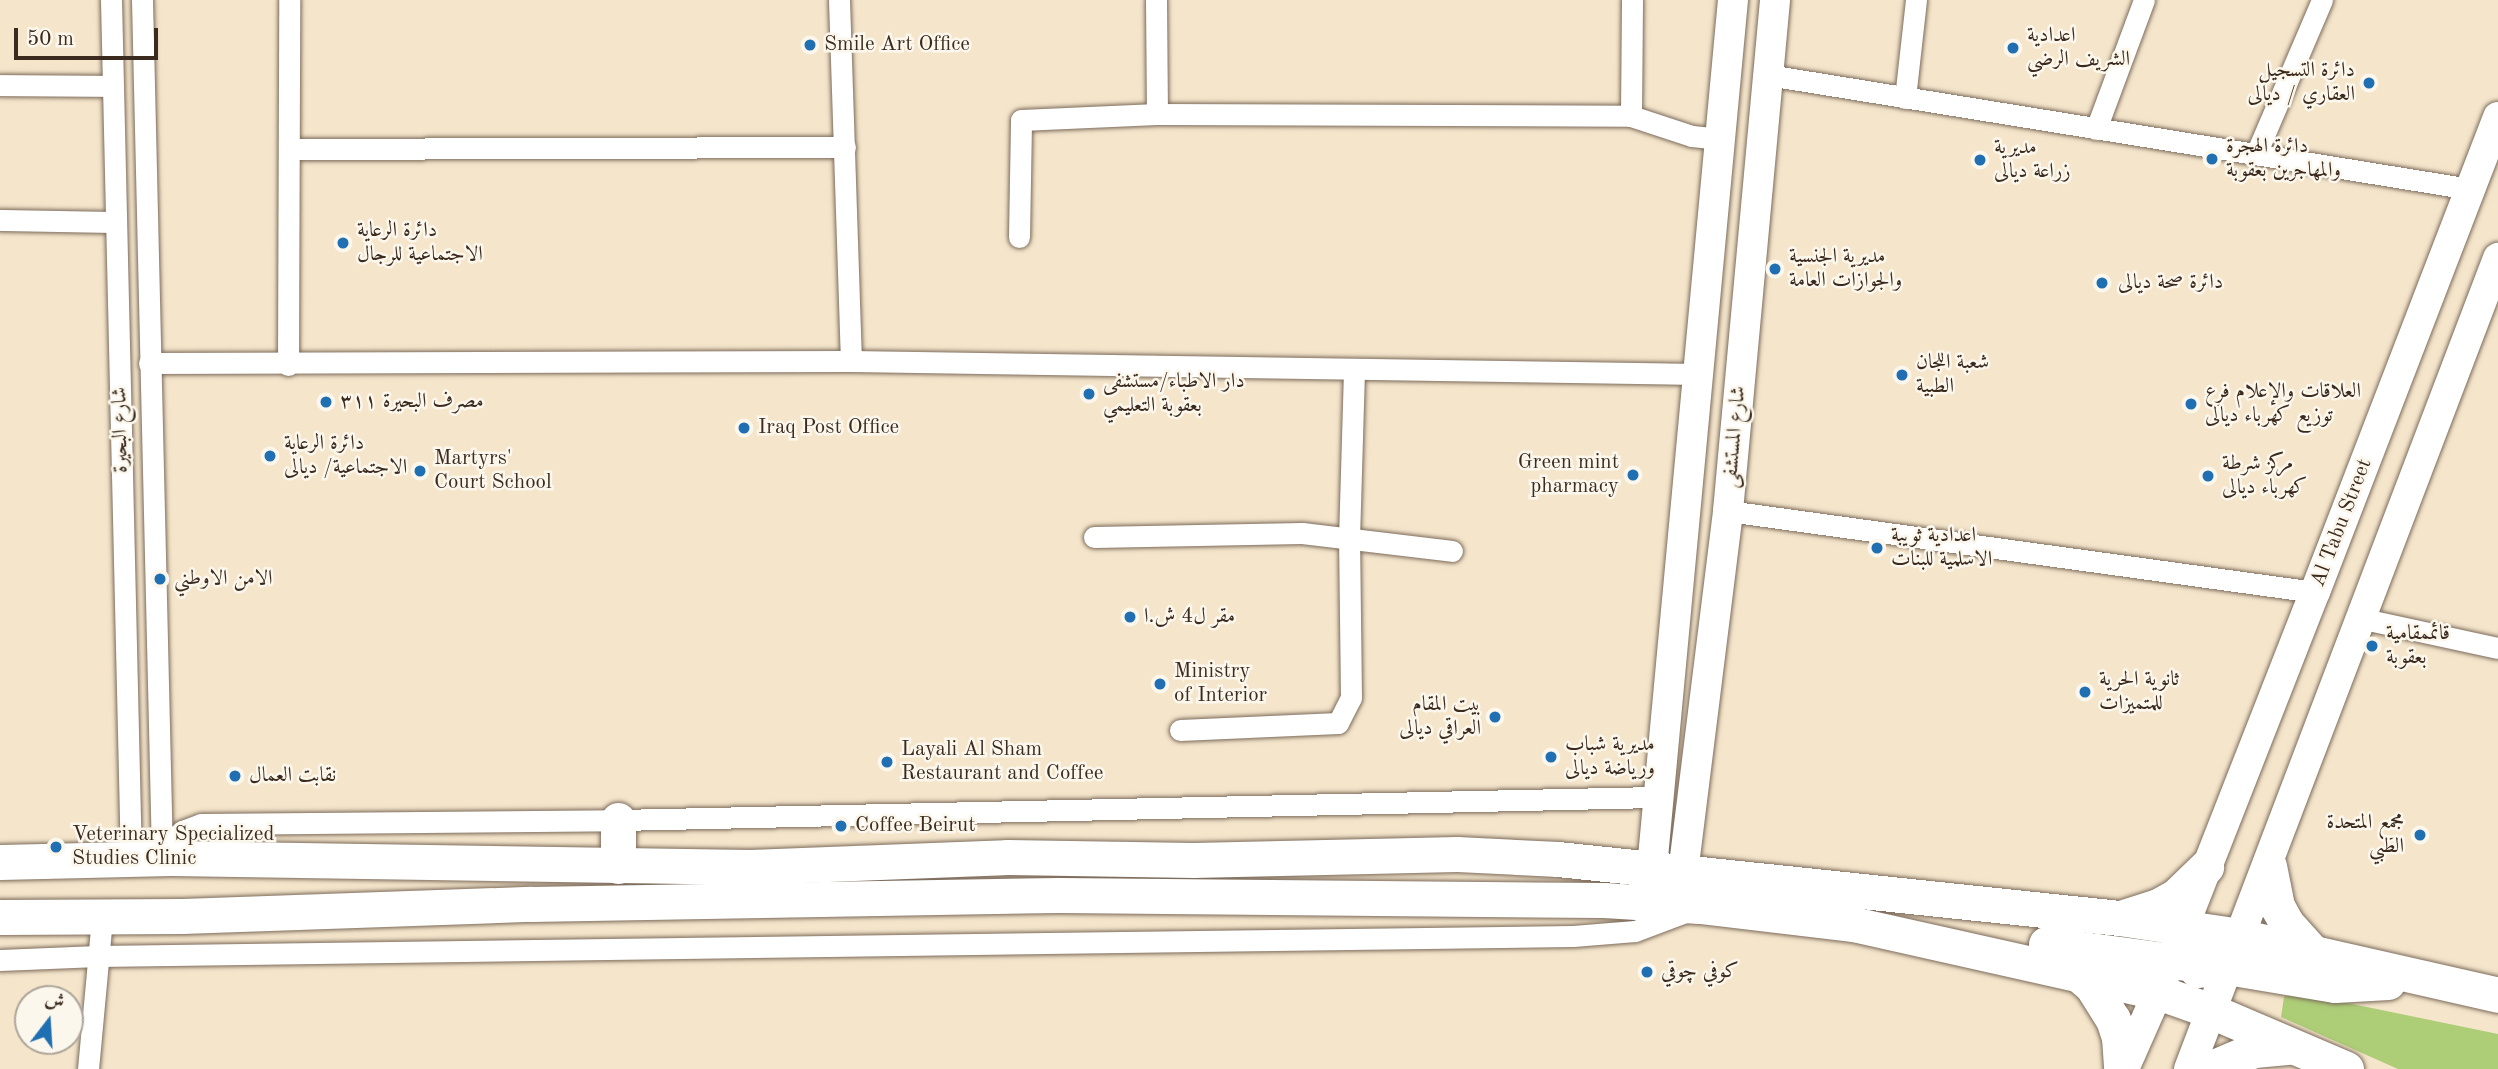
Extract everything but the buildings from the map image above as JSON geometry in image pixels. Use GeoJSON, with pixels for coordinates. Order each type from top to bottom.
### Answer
{"type":"FeatureCollection","features":[{"type":"Feature","properties":{"kind":"main road"},"geometry":{"type":"LineString","coordinates":[[618,820],[618,866]]}},
{"type":"Feature","properties":{"kind":"main road"},"geometry":{"type":"LineString","coordinates":[[0,862],[155,859],[750,867],[1008,857],[1193,860],[1457,854],[1668,871],[2119,918],[2182,928],[2233,951],[2350,986],[2381,984],[2411,976]]}},
{"type":"Feature","properties":{"kind":"main road"},"geometry":{"type":"LineString","coordinates":[[2269,866],[2277,906],[2299,940],[2314,954]]}},
{"type":"Feature","properties":{"kind":"main road"},"geometry":{"type":"LineString","coordinates":[[2119,918],[2158,906],[2184,889],[2206,867]]}},
{"type":"Feature","properties":{"kind":"main road"},"geometry":{"type":"LineString","coordinates":[[0,917],[102,917],[531,904],[1059,895],[1604,900],[1700,906],[1853,924],[2077,973],[2164,977],[2190,972],[2233,951],[2314,954],[2498,995]]}},
{"type":"Feature","properties":{"kind":"main road"},"geometry":{"type":"LineString","coordinates":[[1983,951],[2011,944],[2040,944],[2164,977],[2211,1011],[2346,1069]]}},
{"type":"Feature","properties":{"kind":"main road"},"geometry":{"type":"LineString","coordinates":[[2077,973],[2098,993],[2113,1019],[2119,1037],[2122,1069]]}},
{"type":"Feature","properties":{"kind":"main road"},"geometry":{"type":"LineString","coordinates":[[2209,1069],[2254,1050],[2297,1047]]}},
{"type":"Feature","properties":{"kind":"street","name":"شارع البحيرة"},"geometry":{"type":"LineString","coordinates":[[111,0],[116,222],[155,859]]}},
{"type":"Feature","properties":{"kind":"street","name":"شارع البحيرة"},"geometry":{"type":"LineString","coordinates":[[142,0],[155,859]]}},
{"type":"Feature","properties":{"kind":"street"},"geometry":{"type":"LineString","coordinates":[[288,365],[289,0]]}},
{"type":"Feature","properties":{"kind":"street"},"geometry":{"type":"LineString","coordinates":[[839,0],[850,361]]}},
{"type":"Feature","properties":{"kind":"street"},"geometry":{"type":"LineString","coordinates":[[1156,0],[1157,114]]}},
{"type":"Feature","properties":{"kind":"street"},"geometry":{"type":"LineString","coordinates":[[1631,116],[1632,0]]}},
{"type":"Feature","properties":{"kind":"street","name":"شارع المستشفى"},"geometry":{"type":"LineString","coordinates":[[1668,871],[1659,797],[1733,0]]}},
{"type":"Feature","properties":{"kind":"street","name":"شارع المستشفى"},"geometry":{"type":"LineString","coordinates":[[1668,871],[1703,714],[1728,511],[1775,0]]}},
{"type":"Feature","properties":{"kind":"street"},"geometry":{"type":"LineString","coordinates":[[1905,98],[1916,0]]}},
{"type":"Feature","properties":{"kind":"street"},"geometry":{"type":"LineString","coordinates":[[2096,129],[2144,0]]}},
{"type":"Feature","properties":{"kind":"street"},"geometry":{"type":"LineString","coordinates":[[2256,155],[2322,0]]}},
{"type":"Feature","properties":{"kind":"street"},"geometry":{"type":"LineString","coordinates":[[1768,75],[2470,189]]}},
{"type":"Feature","properties":{"kind":"street"},"geometry":{"type":"LineString","coordinates":[[0,85],[113,86]]}},
{"type":"Feature","properties":{"kind":"street"},"geometry":{"type":"LineString","coordinates":[[1724,107],[1765,113]]}},
{"type":"Feature","properties":{"kind":"street"},"geometry":{"type":"LineString","coordinates":[[1019,237],[1021,120],[1157,114],[1631,116],[1692,136],[1721,139]]}},
{"type":"Feature","properties":{"kind":"street","name":"Al Tabu Street"},"geometry":{"type":"LineString","coordinates":[[2122,1069],[2164,977],[2498,117]]}},
{"type":"Feature","properties":{"kind":"street"},"geometry":{"type":"LineString","coordinates":[[115,144],[144,144]]}},
{"type":"Feature","properties":{"kind":"street"},"geometry":{"type":"LineString","coordinates":[[290,149],[845,148]]}},
{"type":"Feature","properties":{"kind":"street"},"geometry":{"type":"LineString","coordinates":[[0,220],[116,222]]}},
{"type":"Feature","properties":{"kind":"street"},"geometry":{"type":"LineString","coordinates":[[2189,1069],[2233,951],[2269,866],[2359,618],[2498,258]]}},
{"type":"Feature","properties":{"kind":"street"},"geometry":{"type":"LineString","coordinates":[[2437,276],[2445,290],[2460,298],[2477,298],[2485,294]]}},
{"type":"Feature","properties":{"kind":"street"},"geometry":{"type":"LineString","coordinates":[[2413,336],[2429,331],[2446,335],[2461,354]]}},
{"type":"Feature","properties":{"kind":"street"},"geometry":{"type":"LineString","coordinates":[[149,363],[288,365],[850,361],[1699,374]]}},
{"type":"Feature","properties":{"kind":"street"},"geometry":{"type":"LineString","coordinates":[[1180,730],[1338,723],[1351,698],[1349,539],[1354,369]]}},
{"type":"Feature","properties":{"kind":"street"},"geometry":{"type":"LineString","coordinates":[[1728,511],[2315,592]]}},
{"type":"Feature","properties":{"kind":"street"},"geometry":{"type":"LineString","coordinates":[[1094,537],[1302,533],[1452,551]]}},
{"type":"Feature","properties":{"kind":"street"},"geometry":{"type":"LineString","coordinates":[[2359,618],[2498,648]]}},
{"type":"Feature","properties":{"kind":"street"},"geometry":{"type":"LineString","coordinates":[[1667,709],[1669,716],[1680,726],[1695,725],[1703,714]]}},
{"type":"Feature","properties":{"kind":"street"},"geometry":{"type":"LineString","coordinates":[[155,859],[182,831],[201,824],[618,820],[1659,797]]}},
{"type":"Feature","properties":{"kind":"street"},"geometry":{"type":"LineString","coordinates":[[0,960],[98,956],[1573,936],[1635,931],[1700,906]]}},
{"type":"Feature","properties":{"kind":"street"},"geometry":{"type":"LineString","coordinates":[[88,1069],[102,917]]}},
{"type":"Feature","properties":{"kind":"green space"},"geometry":{"type":"Polygon","coordinates":[[[2294,992],[2498,1034],[2498,1069],[2398,1069],[2281,1017],[2284,997],[2294,992]]]}},
{"type":"Feature","properties":{"kind":"place","name":"Smile Art Office"},"geometry":{"type":"Point","coordinates":[810,45]}},
{"type":"Feature","properties":{"kind":"place","name":"اعدادية الشريف الرضي"},"geometry":{"type":"Point","coordinates":[2013,48]}},
{"type":"Feature","properties":{"kind":"place","name":"دائرة التسجيل العقاري / ديالى"},"geometry":{"type":"Point","coordinates":[2369,83]}},
{"type":"Feature","properties":{"kind":"place","name":"دائرة الهجرة والمهاجرين بعقوبة"},"geometry":{"type":"Point","coordinates":[2212,159]}},
{"type":"Feature","properties":{"kind":"place","name":"مديرية زراعة ديالى"},"geometry":{"type":"Point","coordinates":[1980,160]}},
{"type":"Feature","properties":{"kind":"place","name":"دائرة الرعاية الاجتماعية للرجال"},"geometry":{"type":"Point","coordinates":[343,243]}},
{"type":"Feature","properties":{"kind":"place","name":"مديرية الجنسية والجوازات العامة"},"geometry":{"type":"Point","coordinates":[1775,269]}},
{"type":"Feature","properties":{"kind":"place","name":"دائرة صحة ديالى"},"geometry":{"type":"Point","coordinates":[2102,283]}},
{"type":"Feature","properties":{"kind":"place","name":"شعبة اللجان الطبية"},"geometry":{"type":"Point","coordinates":[1902,375]}},
{"type":"Feature","properties":{"kind":"place","name":"دار الاطباء/مستشفى بعقوبة التعليمي"},"geometry":{"type":"Point","coordinates":[1089,394]}},
{"type":"Feature","properties":{"kind":"place","name":"مصرف البحيرة ٣١١"},"geometry":{"type":"Point","coordinates":[326,402]}},
{"type":"Feature","properties":{"kind":"place","name":"العلاقات والإعلام فرع توزيع كهرباء ديالى"},"geometry":{"type":"Point","coordinates":[2191,404]}},
{"type":"Feature","properties":{"kind":"place","name":"Iraq Post Office"},"geometry":{"type":"Point","coordinates":[744,428]}},
{"type":"Feature","properties":{"kind":"place","name":"دائرة الرعاية الاجتماعية/ ديالى"},"geometry":{"type":"Point","coordinates":[270,456]}},
{"type":"Feature","properties":{"kind":"place","name":"Martyrs' Court School"},"geometry":{"type":"Point","coordinates":[420,471]}},
{"type":"Feature","properties":{"kind":"place","name":"Green mint pharmacy"},"geometry":{"type":"Point","coordinates":[1633,475]}},
{"type":"Feature","properties":{"kind":"place","name":"مركز شرطة كهرباء ديالى"},"geometry":{"type":"Point","coordinates":[2208,476]}},
{"type":"Feature","properties":{"kind":"place","name":"اعدادية ثويبة الاسلمية للبنات"},"geometry":{"type":"Point","coordinates":[1877,548]}},
{"type":"Feature","properties":{"kind":"place","name":"الامن الاوطني"},"geometry":{"type":"Point","coordinates":[160,579]}},
{"type":"Feature","properties":{"kind":"place","name":"مقر ل4 ش.ا"},"geometry":{"type":"Point","coordinates":[1130,617]}},
{"type":"Feature","properties":{"kind":"place","name":"قائممقامية بعقوبة"},"geometry":{"type":"Point","coordinates":[2372,646]}},
{"type":"Feature","properties":{"kind":"place","name":"Ministry of Interior"},"geometry":{"type":"Point","coordinates":[1160,684]}},
{"type":"Feature","properties":{"kind":"place","name":"ثانوية الحرية للمتميزات"},"geometry":{"type":"Point","coordinates":[2085,692]}},
{"type":"Feature","properties":{"kind":"place","name":"بيت المقام العراقي ديالى"},"geometry":{"type":"Point","coordinates":[1495,717]}},
{"type":"Feature","properties":{"kind":"place","name":"مديرية شباب ورياضة ديالى"},"geometry":{"type":"Point","coordinates":[1551,757]}},
{"type":"Feature","properties":{"kind":"place","name":"Layali Al Sham Restaurant and Coffee"},"geometry":{"type":"Point","coordinates":[887,762]}},
{"type":"Feature","properties":{"kind":"place","name":"نقابت العمال"},"geometry":{"type":"Point","coordinates":[235,776]}},
{"type":"Feature","properties":{"kind":"place","name":"Coffee Beirut"},"geometry":{"type":"Point","coordinates":[841,826]}},
{"type":"Feature","properties":{"kind":"place","name":"مجمع المتحدة الطبي"},"geometry":{"type":"Point","coordinates":[2420,835]}},
{"type":"Feature","properties":{"kind":"place","name":"Veterinary Specialized Studies Clinic"},"geometry":{"type":"Point","coordinates":[56,847]}},
{"type":"Feature","properties":{"kind":"place","name":"كوفي چوقي"},"geometry":{"type":"Point","coordinates":[1647,972]}}]}
